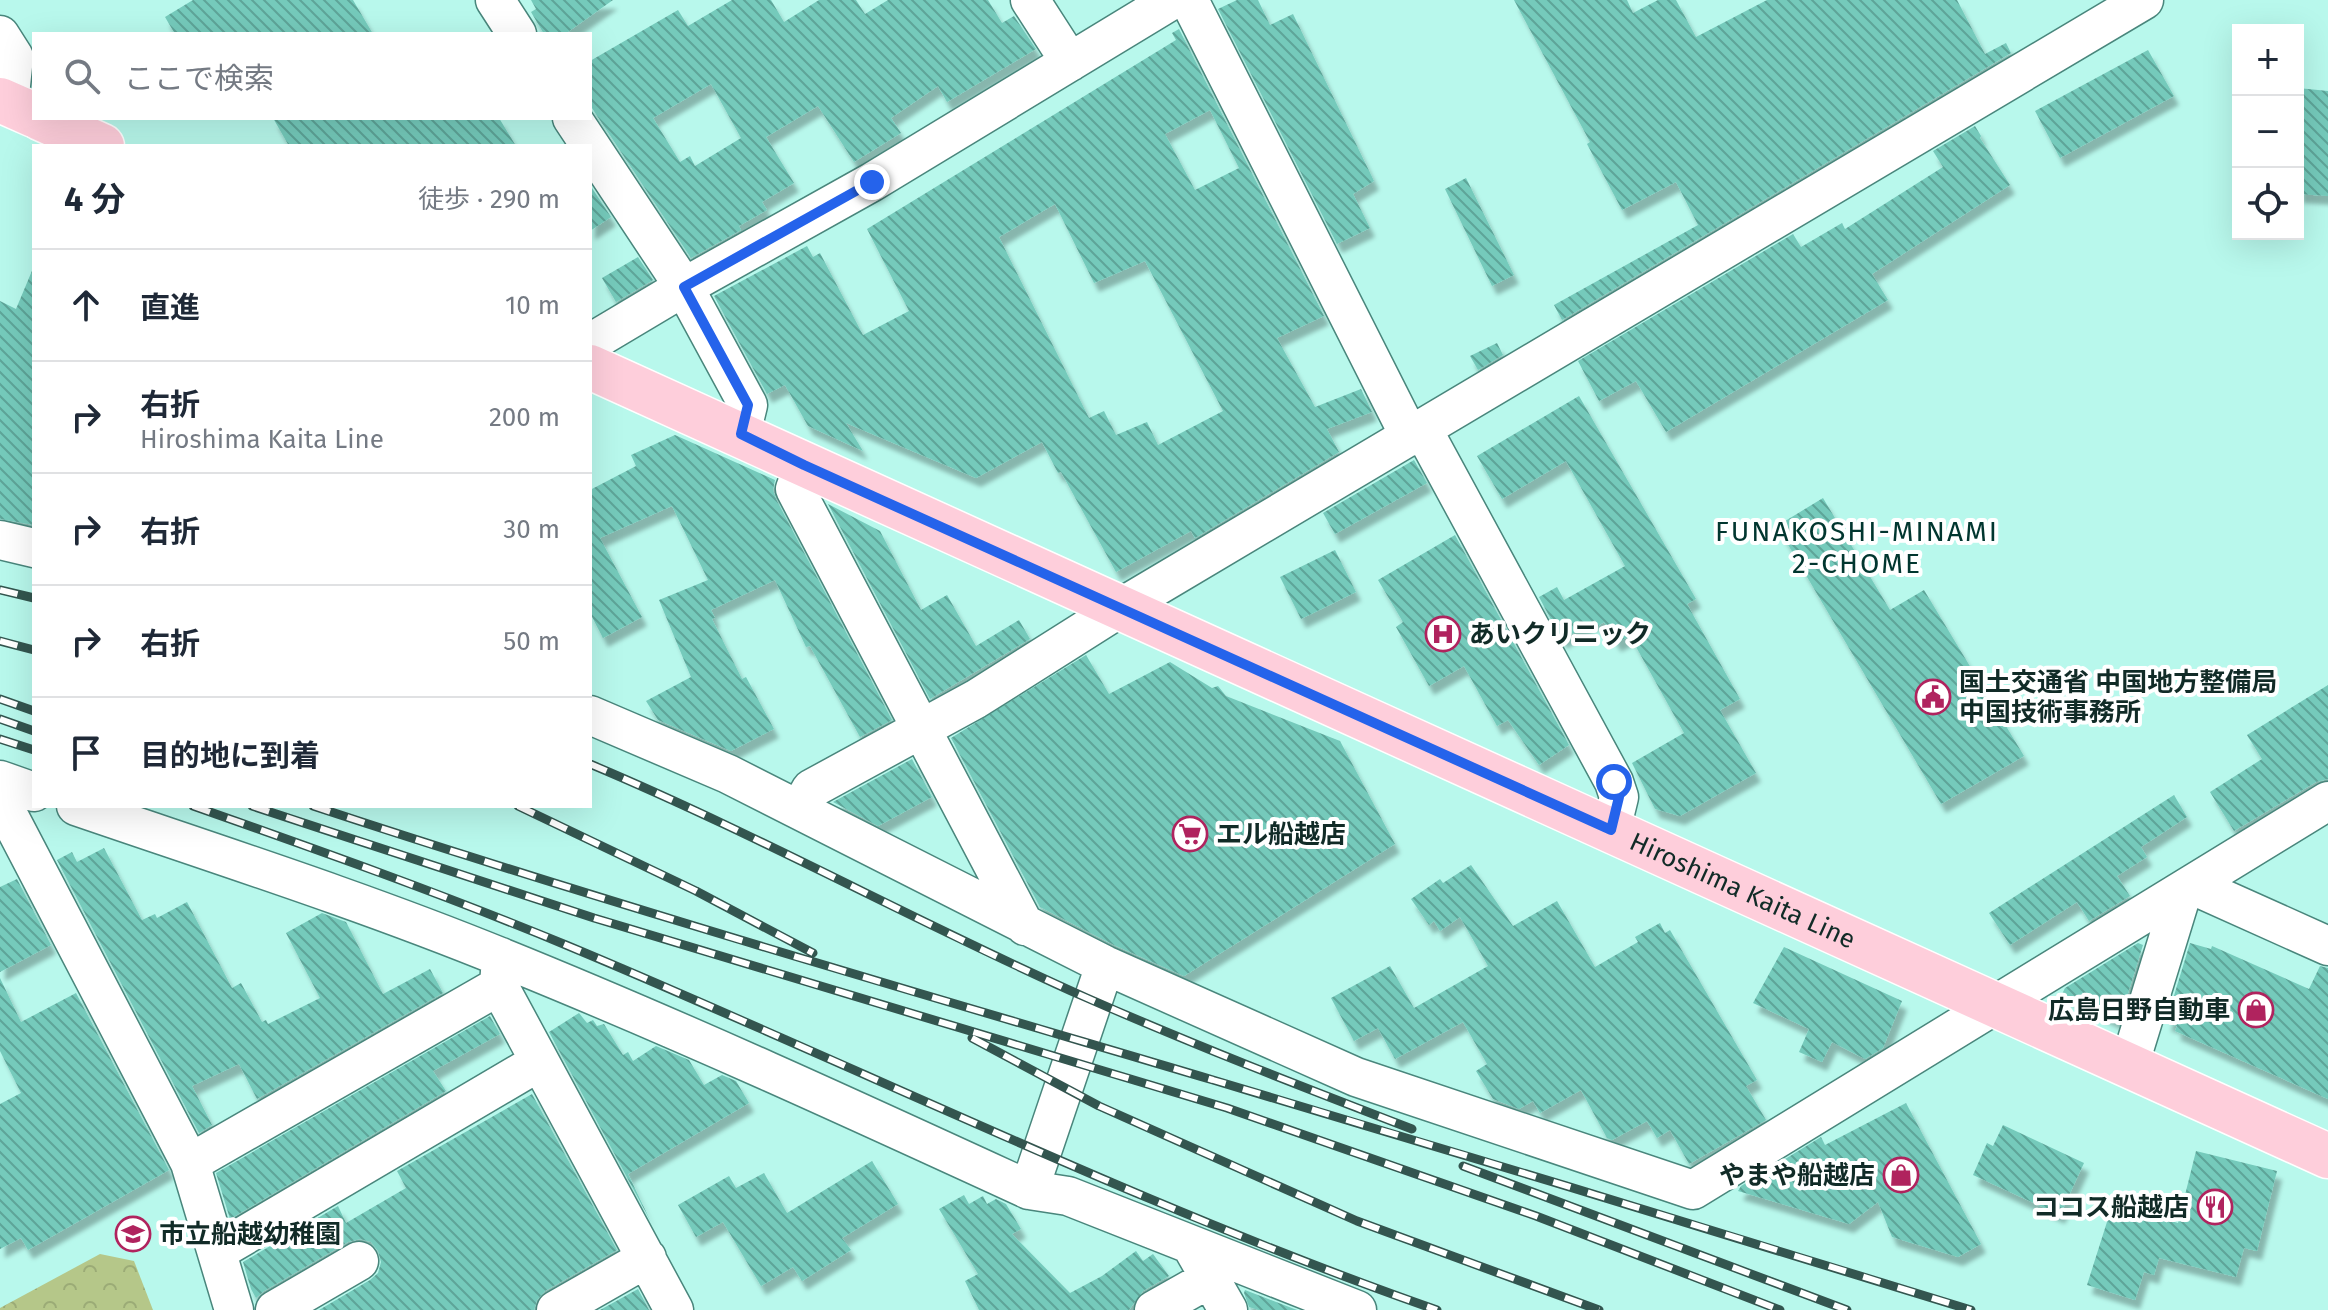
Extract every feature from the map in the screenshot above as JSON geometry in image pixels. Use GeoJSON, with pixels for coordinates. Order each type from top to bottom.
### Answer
{"type":"FeatureCollection","features":[{"type":"Feature","properties":{"kind":"main road"},"geometry":{"type":"LineString","coordinates":[[45,120],[98,144]]}},
{"type":"Feature","properties":{"kind":"main road","name":"Hiroshima Kaita Line"},"geometry":{"type":"LineString","coordinates":[[592,368],[2328,1156]]}},
{"type":"Feature","properties":{"kind":"street"},"geometry":{"type":"LineString","coordinates":[[495,0],[516,32]]}},
{"type":"Feature","properties":{"kind":"street"},"geometry":{"type":"LineString","coordinates":[[1030,0],[1070,62]]}},
{"type":"Feature","properties":{"kind":"street"},"geometry":{"type":"LineString","coordinates":[[592,342],[872,182],[1172,0]]}},
{"type":"Feature","properties":{"kind":"street"},"geometry":{"type":"LineString","coordinates":[[1189,0],[1417,434],[1614,782],[1619,797],[1611,830]]}},
{"type":"Feature","properties":{"kind":"street"},"geometry":{"type":"LineString","coordinates":[[799,810],[811,789],[976,699],[1120,608],[2144,0]]}},
{"type":"Feature","properties":{"kind":"street"},"geometry":{"type":"LineString","coordinates":[[0,35],[14,57],[21,109]]}},
{"type":"Feature","properties":{"kind":"street"},"geometry":{"type":"LineString","coordinates":[[573,120],[589,144]]}},
{"type":"Feature","properties":{"kind":"street"},"geometry":{"type":"LineString","coordinates":[[592,148],[684,287],[748,405],[741,434]]}},
{"type":"Feature","properties":{"kind":"street"},"geometry":{"type":"LineString","coordinates":[[804,465],[795,489],[1025,926]]}},
{"type":"Feature","properties":{"kind":"street"},"geometry":{"type":"LineString","coordinates":[[0,540],[32,548]]}},
{"type":"Feature","properties":{"kind":"street"},"geometry":{"type":"LineString","coordinates":[[592,716],[728,774],[1105,965],[1356,1077],[1693,1190],[2328,801]]}},
{"type":"Feature","properties":{"kind":"street"},"geometry":{"type":"LineString","coordinates":[[0,780],[32,791]]}},
{"type":"Feature","properties":{"kind":"street"},"geometry":{"type":"LineString","coordinates":[[0,799],[190,1163],[234,1310]]}},
{"type":"Feature","properties":{"kind":"street"},"geometry":{"type":"LineString","coordinates":[[82,808],[372,908],[500,972],[716,1047],[1029,1190],[1068,1196],[1357,1310]]}},
{"type":"Feature","properties":{"kind":"street"},"geometry":{"type":"LineString","coordinates":[[2188,888],[2328,946]]}},
{"type":"Feature","properties":{"kind":"street"},"geometry":{"type":"LineString","coordinates":[[2129,1066],[2188,888]]}},
{"type":"Feature","properties":{"kind":"street"},"geometry":{"type":"LineString","coordinates":[[1029,1190],[1105,965]]}},
{"type":"Feature","properties":{"kind":"street"},"geometry":{"type":"LineString","coordinates":[[190,1163],[500,972]]}},
{"type":"Feature","properties":{"kind":"street"},"geometry":{"type":"LineString","coordinates":[[500,972],[539,1062],[674,1310]]}},
{"type":"Feature","properties":{"kind":"street"},"geometry":{"type":"LineString","coordinates":[[218,1251],[539,1062]]}},
{"type":"Feature","properties":{"kind":"street"},"geometry":{"type":"LineString","coordinates":[[1154,1310],[1219,1294],[1191,1245]]}},
{"type":"Feature","properties":{"kind":"street"},"geometry":{"type":"LineString","coordinates":[[556,1310],[647,1258]]}},
{"type":"Feature","properties":{"kind":"street"},"geometry":{"type":"LineString","coordinates":[[275,1310],[359,1261]]}},
{"type":"Feature","properties":{"kind":"green space"},"geometry":{"type":"Polygon","coordinates":[[[100,1254],[134,1261],[153,1310],[0,1310],[0,1308],[100,1254]]]}},
{"type":"Feature","properties":{"kind":"building"},"geometry":{"type":"Polygon","coordinates":[[[193,0],[353,0],[372,32],[174,32],[165,17],[193,0]]]}},
{"type":"Feature","properties":{"kind":"building"},"geometry":{"type":"Polygon","coordinates":[[[531,0],[613,0],[568,32],[543,32],[531,12],[536,9],[531,0]]]}},
{"type":"Feature","properties":{"kind":"building"},"geometry":{"type":"Polygon","coordinates":[[[732,0],[771,0],[784,22],[819,0],[856,0],[865,14],[888,0],[988,0],[1002,23],[1014,16],[1036,49],[947,102],[938,86],[891,118],[901,133],[854,162],[818,106],[766,137],[794,183],[762,202],[767,210],[739,226],[741,230],[691,258],[592,108],[592,60],[678,10],[688,26],[732,0]],[[711,84],[653,118],[680,162],[690,156],[695,166],[741,138],[711,84]]]}},
{"type":"Feature","properties":{"kind":"building"},"geometry":{"type":"Polygon","coordinates":[[[1237,0],[1258,0],[1270,25],[1293,14],[1374,181],[1353,194],[1370,228],[1337,244],[1218,9],[1237,0]]]}},
{"type":"Feature","properties":{"kind":"building"},"geometry":{"type":"Polygon","coordinates":[[[1514,0],[1627,0],[1633,13],[1658,0],[1676,0],[1696,37],[1767,0],[1957,0],[1985,54],[2006,43],[2011,53],[1562,320],[1554,305],[1698,225],[1676,182],[1622,210],[1587,144],[1590,142],[1514,0]]]}},
{"type":"Feature","properties":{"kind":"building"},"geometry":{"type":"Polygon","coordinates":[[[1179,29],[1324,316],[1277,338],[1315,407],[1361,389],[1372,412],[1327,429],[1339,452],[1195,538],[1191,531],[1116,572],[1042,442],[976,478],[846,423],[863,451],[808,426],[785,385],[767,394],[714,296],[807,246],[813,257],[820,253],[863,335],[909,311],[867,229],[1176,40],[1172,33],[1179,29]],[[1210,110],[1165,134],[1195,190],[1239,168],[1210,110]],[[1055,204],[999,237],[1089,418],[1104,411],[1116,435],[1147,422],[1158,445],[1223,411],[1145,261],[1094,283],[1055,204]]]}},
{"type":"Feature","properties":{"kind":"building"},"geometry":{"type":"Polygon","coordinates":[[[2148,50],[2174,96],[2060,158],[2035,111],[2148,50]]]}},
{"type":"Feature","properties":{"kind":"building"},"geometry":{"type":"Polygon","coordinates":[[[2304,89],[2328,91],[2328,196],[2304,194],[2304,89]]]}},
{"type":"Feature","properties":{"kind":"building"},"geometry":{"type":"Polygon","coordinates":[[[274,120],[500,120],[515,144],[288,144],[274,120]]]}},
{"type":"Feature","properties":{"kind":"building"},"geometry":{"type":"Polygon","coordinates":[[[1975,126],[2010,185],[1872,274],[1888,300],[1666,432],[1636,381],[1599,401],[1578,361],[1793,234],[1801,247],[1842,223],[1845,229],[1943,167],[1933,151],[1975,126]]]}},
{"type":"Feature","properties":{"kind":"building"},"geometry":{"type":"Polygon","coordinates":[[[1466,178],[1514,275],[1492,286],[1445,189],[1466,178]]]}},
{"type":"Feature","properties":{"kind":"building"},"geometry":{"type":"Polygon","coordinates":[[[592,188],[611,217],[592,230],[592,188]]]}},
{"type":"Feature","properties":{"kind":"building"},"geometry":{"type":"Polygon","coordinates":[[[638,257],[653,280],[616,302],[602,278],[638,257]]]}},
{"type":"Feature","properties":{"kind":"building"},"geometry":{"type":"Polygon","coordinates":[[[32,271],[32,525],[0,519],[0,301],[16,309],[32,271]]]}},
{"type":"Feature","properties":{"kind":"building"},"geometry":{"type":"Polygon","coordinates":[[[1497,343],[1503,355],[1478,370],[1470,356],[1497,343]]]}},
{"type":"Feature","properties":{"kind":"building"},"geometry":{"type":"Polygon","coordinates":[[[1579,396],[1696,599],[1687,604],[1740,699],[1720,710],[1756,773],[1680,816],[1655,809],[1632,763],[1684,733],[1630,636],[1616,643],[1604,622],[1598,626],[1595,620],[1562,640],[1539,597],[1557,587],[1564,600],[1625,566],[1566,461],[1502,499],[1477,456],[1579,396]]]}},
{"type":"Feature","properties":{"kind":"building"},"geometry":{"type":"Polygon","coordinates":[[[675,435],[775,480],[773,490],[776,499],[892,720],[860,737],[810,646],[806,647],[775,580],[711,610],[715,618],[712,619],[742,679],[746,677],[774,729],[731,751],[658,720],[646,701],[691,677],[659,600],[708,580],[672,506],[600,538],[642,617],[603,638],[592,617],[592,489],[636,466],[631,455],[675,435]]]}},
{"type":"Feature","properties":{"kind":"building"},"geometry":{"type":"Polygon","coordinates":[[[1414,460],[1427,483],[1335,534],[1323,513],[1414,460]]]}},
{"type":"Feature","properties":{"kind":"building","name":"国土交通省 中国地方整備局 中国技術事務所"},"geometry":{"type":"Polygon","coordinates":[[[1823,498],[1890,610],[1924,590],[2024,756],[1941,804],[1777,526],[1823,498]]]}},
{"type":"Feature","properties":{"kind":"building"},"geometry":{"type":"Polygon","coordinates":[[[828,504],[880,531],[921,610],[947,595],[976,646],[1019,620],[1030,639],[930,699],[828,504]]]}},
{"type":"Feature","properties":{"kind":"building"},"geometry":{"type":"Polygon","coordinates":[[[1455,535],[1569,745],[1539,765],[1508,720],[1497,726],[1464,666],[1429,686],[1396,627],[1403,622],[1378,580],[1455,535]]]}},
{"type":"Feature","properties":{"kind":"building"},"geometry":{"type":"Polygon","coordinates":[[[1335,550],[1356,592],[1301,619],[1280,577],[1335,550]]]}},
{"type":"Feature","properties":{"kind":"building","name":"エル船越店"},"geometry":{"type":"Polygon","coordinates":[[[1086,655],[1109,694],[1170,662],[1212,688],[1218,686],[1226,696],[1340,741],[1395,844],[1184,976],[1040,907],[951,738],[1086,655]]]}},
{"type":"Feature","properties":{"kind":"building"},"geometry":{"type":"Polygon","coordinates":[[[2328,685],[2328,779],[2316,782],[2234,831],[2210,792],[2262,759],[2247,735],[2328,685]]]}},
{"type":"Feature","properties":{"kind":"building"},"geometry":{"type":"Polygon","coordinates":[[[912,759],[932,797],[878,826],[833,802],[912,759]]]}},
{"type":"Feature","properties":{"kind":"building"},"geometry":{"type":"Polygon","coordinates":[[[2174,795],[2187,817],[2141,847],[2147,857],[2117,876],[2130,896],[2089,921],[2077,902],[2010,945],[1989,913],[2174,795]]]}},
{"type":"Feature","properties":{"kind":"building"},"geometry":{"type":"Polygon","coordinates":[[[104,848],[142,920],[155,914],[157,918],[187,902],[232,988],[241,983],[262,1022],[266,1020],[268,1024],[320,998],[286,933],[322,913],[346,922],[383,994],[430,969],[443,993],[257,1099],[239,1064],[192,1086],[212,1125],[199,1133],[57,860],[72,852],[77,862],[104,848]]]}},
{"type":"Feature","properties":{"kind":"building"},"geometry":{"type":"Polygon","coordinates":[[[1471,865],[1513,926],[1557,901],[1595,967],[1638,942],[1635,937],[1660,923],[1665,933],[1670,930],[1757,1080],[1746,1086],[1766,1120],[1689,1164],[1670,1130],[1657,1138],[1647,1121],[1612,1140],[1607,1138],[1581,1090],[1540,1113],[1533,1101],[1519,1109],[1493,1099],[1476,1071],[1487,1064],[1463,1022],[1395,1059],[1378,1028],[1354,1041],[1331,998],[1390,966],[1414,1008],[1488,966],[1460,917],[1440,931],[1434,921],[1429,925],[1411,899],[1440,879],[1443,883],[1471,865]]]}},
{"type":"Feature","properties":{"kind":"building"},"geometry":{"type":"Polygon","coordinates":[[[17,879],[51,945],[0,972],[0,887],[17,879]]]}},
{"type":"Feature","properties":{"kind":"building"},"geometry":{"type":"Polygon","coordinates":[[[2138,943],[2143,945],[2119,1022],[2062,994],[2065,988],[2138,943]]]}},
{"type":"Feature","properties":{"kind":"building","name":"広島日野自動車"},"geometry":{"type":"Polygon","coordinates":[[[2190,943],[2211,949],[2212,946],[2309,989],[2320,966],[2328,968],[2328,1099],[2175,1031],[2177,1026],[2166,1022],[2190,943]]]}},
{"type":"Feature","properties":{"kind":"building"},"geometry":{"type":"Polygon","coordinates":[[[1784,947],[1902,1001],[1883,1048],[1865,1059],[1832,1042],[1822,1062],[1799,1052],[1809,1029],[1753,1003],[1784,947]]]}},
{"type":"Feature","properties":{"kind":"building"},"geometry":{"type":"Polygon","coordinates":[[[0,978],[21,1022],[76,993],[169,1170],[28,1250],[21,1238],[0,1249],[0,1104],[21,1093],[0,1051],[0,978]]]}},
{"type":"Feature","properties":{"kind":"building"},"geometry":{"type":"Polygon","coordinates":[[[579,1013],[587,1023],[593,1020],[597,1026],[604,1024],[623,1055],[628,1052],[633,1061],[656,1046],[689,1060],[704,1085],[722,1075],[736,1081],[749,1103],[628,1174],[651,1222],[549,1032],[579,1013]]]}},
{"type":"Feature","properties":{"kind":"building"},"geometry":{"type":"Polygon","coordinates":[[[490,1016],[500,1034],[433,1071],[446,1091],[230,1219],[216,1173],[490,1016]]]}},
{"type":"Feature","properties":{"kind":"building"},"geometry":{"type":"Polygon","coordinates":[[[532,1094],[617,1250],[545,1291],[537,1300],[534,1310],[319,1310],[378,1273],[381,1262],[378,1251],[371,1242],[360,1239],[348,1242],[256,1298],[243,1262],[338,1206],[346,1223],[406,1188],[397,1171],[532,1094]]]}},
{"type":"Feature","properties":{"kind":"building"},"geometry":{"type":"Polygon","coordinates":[[[1906,1103],[1981,1244],[1958,1257],[1892,1237],[1878,1202],[1849,1224],[1738,1191],[1741,1186],[1821,1137],[1825,1145],[1906,1103]]]}},
{"type":"Feature","properties":{"kind":"building"},"geometry":{"type":"Polygon","coordinates":[[[2003,1125],[2084,1163],[2060,1215],[1973,1175],[1987,1143],[1993,1146],[2003,1125]]]}},
{"type":"Feature","properties":{"kind":"building"},"geometry":{"type":"Polygon","coordinates":[[[2196,1151],[2277,1171],[2257,1251],[2244,1248],[2236,1277],[2159,1258],[2154,1275],[2144,1272],[2135,1300],[2087,1285],[2113,1203],[2178,1223],[2196,1151]]]}},
{"type":"Feature","properties":{"kind":"building"},"geometry":{"type":"Polygon","coordinates":[[[872,1161],[898,1204],[842,1238],[851,1250],[802,1281],[793,1267],[761,1286],[723,1222],[696,1237],[678,1205],[729,1176],[736,1188],[764,1173],[787,1213],[872,1161]]]}},
{"type":"Feature","properties":{"kind":"building"},"geometry":{"type":"Polygon","coordinates":[[[964,1195],[969,1204],[983,1196],[987,1204],[996,1199],[1006,1204],[1021,1229],[1012,1234],[1070,1293],[1102,1276],[1136,1251],[1143,1261],[1153,1254],[1169,1276],[1143,1291],[1129,1310],[979,1310],[965,1281],[978,1274],[939,1209],[964,1195]]]}},
{"type":"Feature","properties":{"kind":"building"},"geometry":{"type":"Polygon","coordinates":[[[638,1289],[649,1310],[600,1310],[638,1289]]]}},
{"type":"Feature","properties":{"kind":"building"},"geometry":{"type":"Polygon","coordinates":[[[1245,1290],[1297,1310],[1249,1307],[1245,1290]]]}},
{"type":"Feature","properties":{"kind":"railway"},"geometry":{"type":"LineString","coordinates":[[0,590],[32,598]]}},
{"type":"Feature","properties":{"kind":"railway"},"geometry":{"type":"LineString","coordinates":[[0,641],[32,649]]}},
{"type":"Feature","properties":{"kind":"railway"},"geometry":{"type":"LineString","coordinates":[[0,699],[32,710]]}},
{"type":"Feature","properties":{"kind":"railway"},"geometry":{"type":"LineString","coordinates":[[0,719],[32,730]]}},
{"type":"Feature","properties":{"kind":"railway"},"geometry":{"type":"LineString","coordinates":[[0,739],[32,749]]}},
{"type":"Feature","properties":{"kind":"railway"},"geometry":{"type":"LineString","coordinates":[[592,765],[715,820],[1087,998],[1412,1129]]}},
{"type":"Feature","properties":{"kind":"railway"},"geometry":{"type":"LineString","coordinates":[[199,808],[520,926],[1107,1181],[1437,1310]]}},
{"type":"Feature","properties":{"kind":"railway"},"geometry":{"type":"LineString","coordinates":[[258,808],[594,918],[1227,1108],[1536,1216],[1780,1310]]}},
{"type":"Feature","properties":{"kind":"railway"},"geometry":{"type":"LineString","coordinates":[[319,808],[649,912],[1971,1310]]}},
{"type":"Feature","properties":{"kind":"railway"},"geometry":{"type":"LineString","coordinates":[[522,808],[696,891],[813,953]]}},
{"type":"Feature","properties":{"kind":"railway"},"geometry":{"type":"LineString","coordinates":[[972,1038],[1099,1106],[1357,1221],[1599,1310]]}},
{"type":"Feature","properties":{"kind":"railway"},"geometry":{"type":"LineString","coordinates":[[1463,1166],[1847,1310]]}},
{"type":"Feature","properties":{"kind":"place","name":"あいクリニック"},"geometry":{"type":"Point","coordinates":[1443,634]}},
{"type":"Feature","properties":{"kind":"place","name":"国土交通省 中国地方整備局 中国技術事務所"},"geometry":{"type":"Point","coordinates":[1933,697]}},
{"type":"Feature","properties":{"kind":"place","name":"エル船越店"},"geometry":{"type":"Point","coordinates":[1190,834]}},
{"type":"Feature","properties":{"kind":"place","name":"広島日野自動車"},"geometry":{"type":"Point","coordinates":[2256,1010]}},
{"type":"Feature","properties":{"kind":"place","name":"やまや船越店"},"geometry":{"type":"Point","coordinates":[1901,1175]}},
{"type":"Feature","properties":{"kind":"place","name":"ココス船越店"},"geometry":{"type":"Point","coordinates":[2215,1207]}},
{"type":"Feature","properties":{"kind":"place","name":"市立船越幼稚園"},"geometry":{"type":"Point","coordinates":[133,1234]}},
{"type":"Feature","properties":{"kind":"district","name":"FUNAKOSHI-MINAMI 2-CHOME"},"geometry":{"type":"Point","coordinates":[1857,547]}},
{"type":"Feature","properties":{"kind":"route"},"geometry":{"type":"LineString","coordinates":[[872,182],[684,287],[748,405],[741,434],[1611,830],[1619,797],[1614,782]]}}]}
